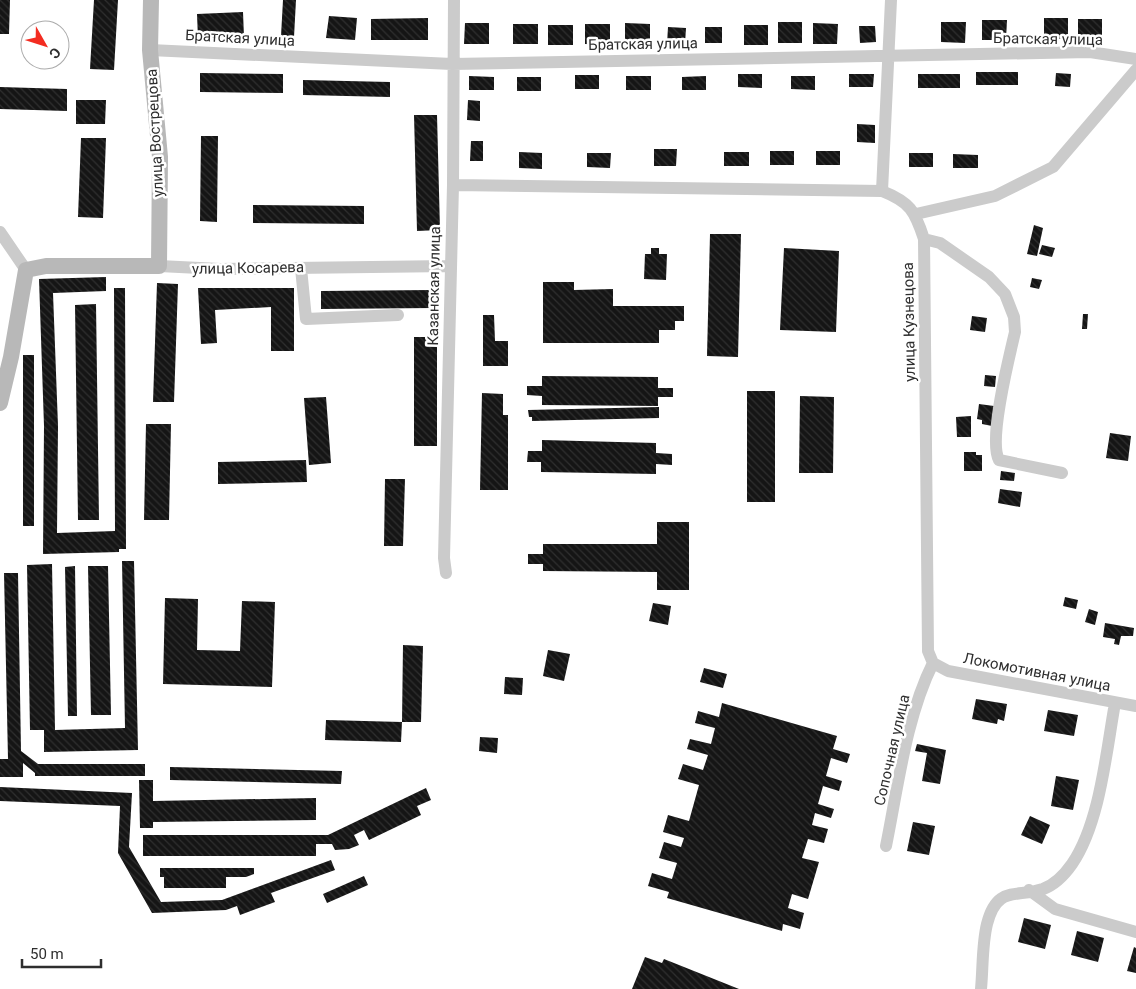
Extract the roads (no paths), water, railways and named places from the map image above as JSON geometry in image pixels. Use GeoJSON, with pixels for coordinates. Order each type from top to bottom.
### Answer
{"type":"FeatureCollection","features":[{"type":"Feature","properties":{"kind":"street","name":"улица Вострецова"},"geometry":{"type":"LineString","coordinates":[[151,0],[150,50],[160,157],[159,266]]}},
{"type":"Feature","properties":{"kind":"street","name":"Казанская улица"},"geometry":{"type":"LineString","coordinates":[[446,573],[444,558],[453,185],[452,64],[454,0]]}},
{"type":"Feature","properties":{"kind":"street"},"geometry":{"type":"LineString","coordinates":[[453,185],[882,191],[891,0]]}},
{"type":"Feature","properties":{"kind":"street","name":"Братская улица"},"geometry":{"type":"LineString","coordinates":[[150,50],[452,64],[1090,52],[1136,60]]}},
{"type":"Feature","properties":{"kind":"street"},"geometry":{"type":"LineString","coordinates":[[916,214],[995,196],[1053,166],[1136,70]]}},
{"type":"Feature","properties":{"kind":"street","name":"улица Кузнецова"},"geometry":{"type":"LineString","coordinates":[[882,191],[902,198],[916,214],[924,239],[928,651],[933,663]]}},
{"type":"Feature","properties":{"kind":"street"},"geometry":{"type":"LineString","coordinates":[[0,232],[26,270],[11,357],[0,403]]}},
{"type":"Feature","properties":{"kind":"street"},"geometry":{"type":"LineString","coordinates":[[924,239],[940,242],[989,277],[1005,294],[1014,317],[1015,332],[996,432],[996,454],[999,460],[1062,473]]}},
{"type":"Feature","properties":{"kind":"street","name":"улица Косарева"},"geometry":{"type":"LineString","coordinates":[[26,270],[46,266],[159,266],[182,269],[450,266]]}},
{"type":"Feature","properties":{"kind":"street"},"geometry":{"type":"LineString","coordinates":[[301,268],[306,319],[398,315]]}},
{"type":"Feature","properties":{"kind":"street","name":"Локомотивная улица"},"geometry":{"type":"LineString","coordinates":[[933,663],[948,671],[1136,706]]}},
{"type":"Feature","properties":{"kind":"street","name":"Сопочная улица"},"geometry":{"type":"LineString","coordinates":[[886,846],[908,736],[933,663]]}},
{"type":"Feature","properties":{"kind":"street"},"geometry":{"type":"LineString","coordinates":[[981,989],[987,925],[992,911],[999,901],[1011,893],[1042,889],[1055,882],[1070,867],[1082,848],[1093,819],[1116,703]]}},
{"type":"Feature","properties":{"kind":"street"},"geometry":{"type":"LineString","coordinates":[[1029,890],[1055,909],[1136,932]]}}]}
